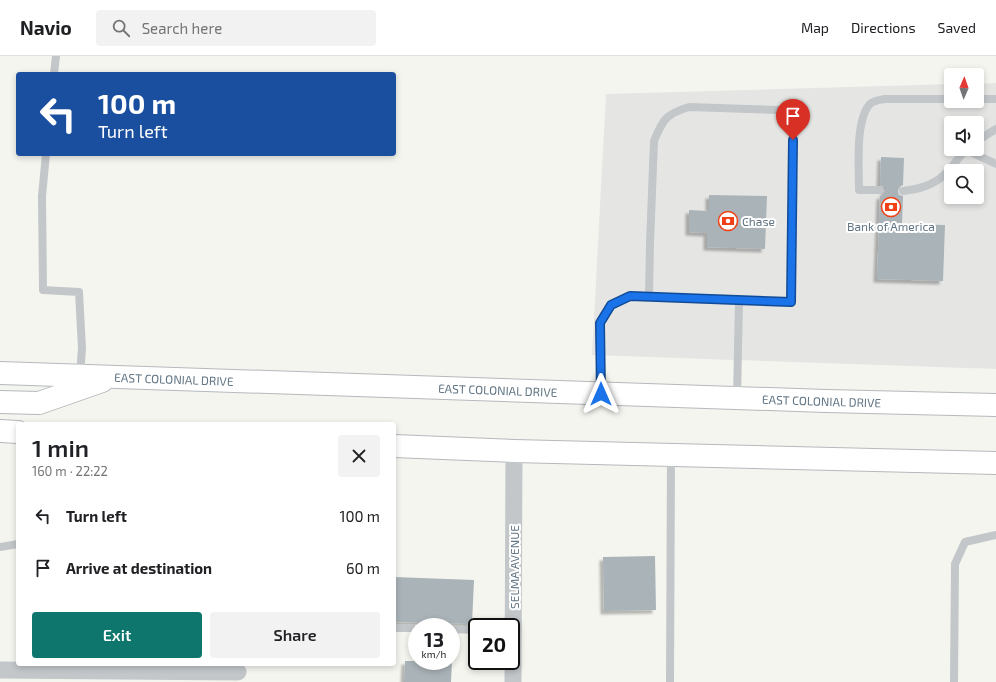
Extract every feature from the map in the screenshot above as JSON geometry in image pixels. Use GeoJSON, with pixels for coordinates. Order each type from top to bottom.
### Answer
{"type":"FeatureCollection","features":[{"type":"Feature","properties":{"kind":"highway","name":"EAST COLONIAL DRIVE"},"geometry":{"type":"LineString","coordinates":[[0,373],[601,394],[996,405]]}},
{"type":"Feature","properties":{"kind":"highway"},"geometry":{"type":"LineString","coordinates":[[0,402],[39,403],[112,377]]}},
{"type":"Feature","properties":{"kind":"highway"},"geometry":{"type":"LineString","coordinates":[[0,431],[16,432]]}},
{"type":"Feature","properties":{"kind":"highway"},"geometry":{"type":"LineString","coordinates":[[396,446],[514,451],[996,463]]}},
{"type":"Feature","properties":{"kind":"street","name":"SELMA AVENUE"},"geometry":{"type":"LineString","coordinates":[[512,618],[514,451]]}},
{"type":"Feature","properties":{"kind":"street"},"geometry":{"type":"LineString","coordinates":[[0,670],[238,673]]}},
{"type":"Feature","properties":{"kind":"street","name":"SELMA AVENUE"},"geometry":{"type":"LineString","coordinates":[[513,670],[513,682]]}},
{"type":"Feature","properties":{"kind":"lane"},"geometry":{"type":"LineString","coordinates":[[54,72],[56,56]]}},
{"type":"Feature","properties":{"kind":"lane"},"geometry":{"type":"LineString","coordinates":[[880,190],[859,190],[860,130],[864,114],[870,105],[879,100],[885,99],[944,99]]}},
{"type":"Feature","properties":{"kind":"lane"},"geometry":{"type":"LineString","coordinates":[[984,99],[996,99]]}},
{"type":"Feature","properties":{"kind":"lane"},"geometry":{"type":"LineString","coordinates":[[601,394],[600,323],[611,305],[630,296],[649,297],[739,301],[791,302],[793,125],[792,119],[787,113],[780,110],[689,107],[678,110],[666,118],[654,141],[649,297]]}},
{"type":"Feature","properties":{"kind":"lane"},"geometry":{"type":"LineString","coordinates":[[984,137],[996,129]]}},
{"type":"Feature","properties":{"kind":"lane"},"geometry":{"type":"LineString","coordinates":[[46,156],[42,196],[43,290],[79,292],[82,348],[80,376]]}},
{"type":"Feature","properties":{"kind":"lane"},"geometry":{"type":"LineString","coordinates":[[903,191],[932,184],[945,175],[959,156]]}},
{"type":"Feature","properties":{"kind":"lane"},"geometry":{"type":"LineString","coordinates":[[981,156],[996,164]]}},
{"type":"Feature","properties":{"kind":"lane"},"geometry":{"type":"LineString","coordinates":[[737,398],[739,301]]}},
{"type":"Feature","properties":{"kind":"lane"},"geometry":{"type":"LineString","coordinates":[[670,682],[671,455]]}},
{"type":"Feature","properties":{"kind":"lane"},"geometry":{"type":"LineString","coordinates":[[954,682],[955,564],[965,542],[996,535]]}},
{"type":"Feature","properties":{"kind":"lane"},"geometry":{"type":"LineString","coordinates":[[0,547],[16,544]]}},
{"type":"Feature","properties":{"kind":"lane"},"geometry":{"type":"LineString","coordinates":[[396,628],[408,628]]}},
{"type":"Feature","properties":{"kind":"shaded area"},"geometry":{"type":"Polygon","coordinates":[[[996,83],[996,369],[592,355],[606,94],[944,84],[944,108],[984,108],[984,84],[996,83]]]}},
{"type":"Feature","properties":{"kind":"building","name":"Bank of America"},"geometry":{"type":"Polygon","coordinates":[[[881,157],[904,158],[903,185],[899,187],[898,191],[899,195],[903,196],[902,224],[945,225],[943,281],[877,279],[880,196],[883,195],[885,190],[885,187],[880,185],[881,157]]]}},
{"type":"Feature","properties":{"kind":"building","name":"Chase"},"geometry":{"type":"Polygon","coordinates":[[[709,195],[767,196],[765,249],[707,247],[707,233],[689,232],[689,210],[709,211],[709,195]]]}},
{"type":"Feature","properties":{"kind":"building"},"geometry":{"type":"Polygon","coordinates":[[[655,556],[656,610],[604,611],[603,557],[655,556]]]}},
{"type":"Feature","properties":{"kind":"building"},"geometry":{"type":"Polygon","coordinates":[[[396,577],[474,580],[472,618],[468,618],[468,624],[460,624],[460,618],[408,618],[408,622],[396,622],[396,577]]]}},
{"type":"Feature","properties":{"kind":"building"},"geometry":{"type":"Polygon","coordinates":[[[405,661],[408,661],[408,670],[452,670],[451,682],[404,682],[405,661]]]}},
{"type":"Feature","properties":{"kind":"place","name":"Bank of America"},"geometry":{"type":"Point","coordinates":[891,207]}},
{"type":"Feature","properties":{"kind":"place","name":"Chase"},"geometry":{"type":"Point","coordinates":[728,221]}},
{"type":"Feature","properties":{"kind":"route"},"geometry":{"type":"LineString","coordinates":[[601,394],[600,323],[611,305],[630,296],[791,302],[793,140]]}}]}
